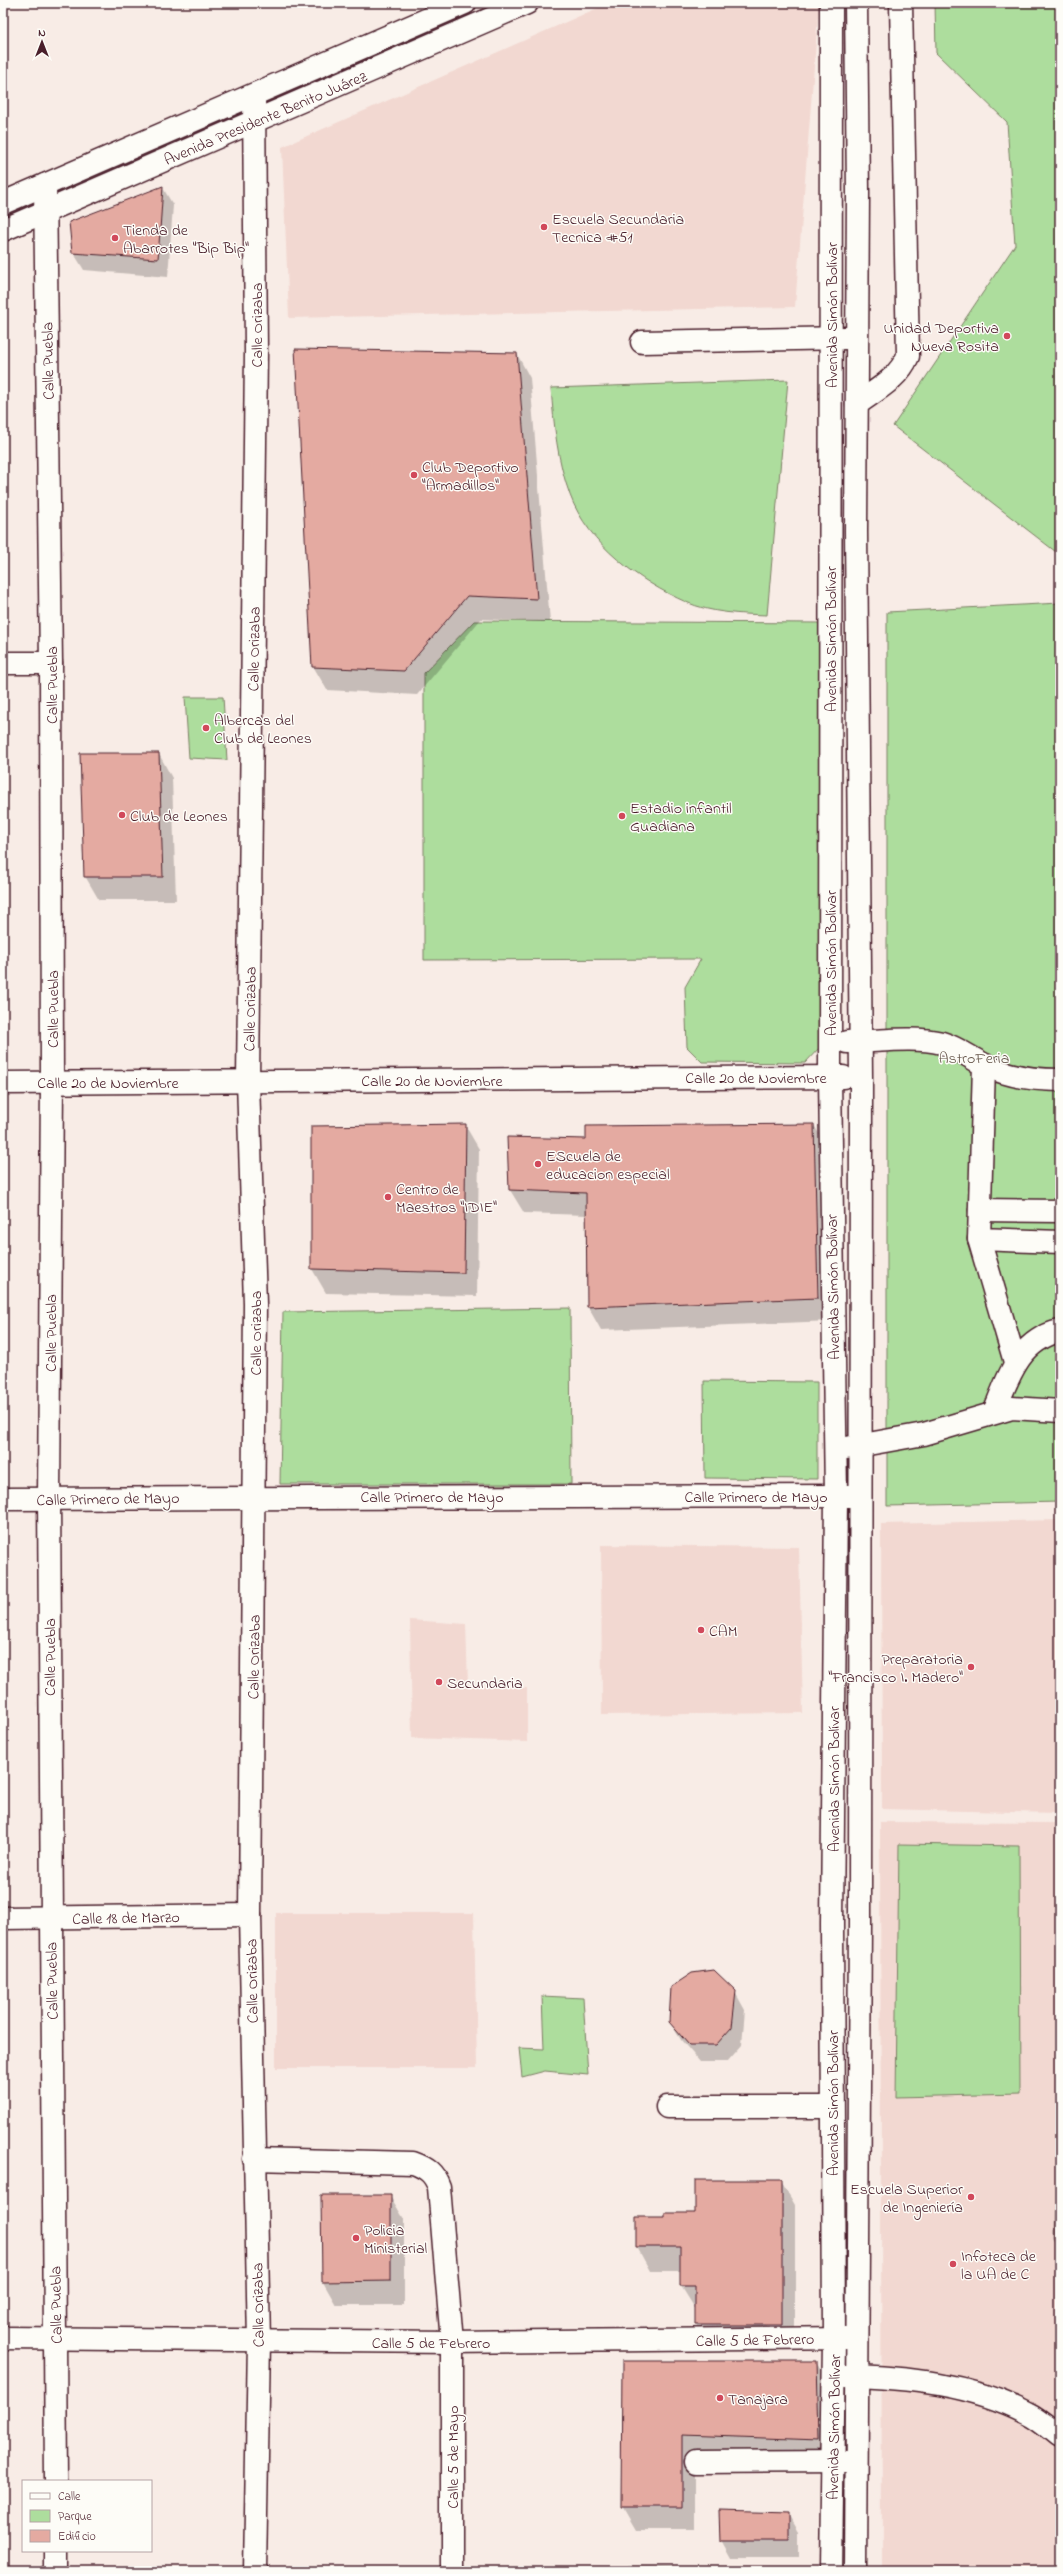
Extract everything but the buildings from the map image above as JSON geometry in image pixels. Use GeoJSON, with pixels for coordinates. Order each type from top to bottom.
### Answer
{"type":"FeatureCollection","features":[{"type":"Feature","properties":{"kind":"street","name":"Avenida Presidente Benito Juárez"},"geometry":{"type":"LineString","coordinates":[[3,203],[465,3]]}},
{"type":"Feature","properties":{"kind":"street","name":"Avenida Presidente Benito Juárez"},"geometry":{"type":"LineString","coordinates":[[4,227],[254,123],[527,3]]}},
{"type":"Feature","properties":{"kind":"street","name":"Avenida Simón Bolívar"},"geometry":{"type":"LineString","coordinates":[[831,3],[830,1077],[836,1496],[832,1924],[834,2339],[831,2571]]}},
{"type":"Feature","properties":{"kind":"street","name":"Avenida Simón Bolívar"},"geometry":{"type":"LineString","coordinates":[[856,3],[858,338],[856,539],[861,1077],[860,1923],[858,2462],[856,2571]]}},
{"type":"Feature","properties":{"kind":"street"},"geometry":{"type":"LineString","coordinates":[[857,404],[895,376],[903,367],[908,356],[901,3]]}},
{"type":"Feature","properties":{"kind":"street","name":"Calle Orizaba"},"geometry":{"type":"LineString","coordinates":[[254,95],[256,360],[248,1081],[255,1304],[255,1497],[250,1915],[259,2341],[254,2571]]}},
{"type":"Feature","properties":{"kind":"street","name":"Calle Puebla"},"geometry":{"type":"LineString","coordinates":[[45,185],[51,663],[52,1082],[49,1499],[50,1918],[56,2480]]}},
{"type":"Feature","properties":{"kind":"street"},"geometry":{"type":"LineString","coordinates":[[642,342],[858,338]]}},
{"type":"Feature","properties":{"kind":"street"},"geometry":{"type":"LineString","coordinates":[[3,663],[51,663]]}},
{"type":"Feature","properties":{"kind":"street"},"geometry":{"type":"LineString","coordinates":[[830,1042],[923,1040],[943,1044],[966,1052],[984,1065],[1001,1073],[1025,1078],[1060,1080]]}},
{"type":"Feature","properties":{"kind":"street"},"geometry":{"type":"LineString","coordinates":[[984,1065],[979,1239],[1015,1362]]}},
{"type":"Feature","properties":{"kind":"street","name":"Calle 20 de Noviembre"},"geometry":{"type":"LineString","coordinates":[[3,1083],[861,1077]]}},
{"type":"Feature","properties":{"kind":"street"},"geometry":{"type":"LineString","coordinates":[[980,1210],[1060,1212]]}},
{"type":"Feature","properties":{"kind":"street"},"geometry":{"type":"LineString","coordinates":[[979,1239],[1060,1242]]}},
{"type":"Feature","properties":{"kind":"street"},"geometry":{"type":"LineString","coordinates":[[994,1412],[1015,1362],[1029,1345],[1048,1334],[1060,1331]]}},
{"type":"Feature","properties":{"kind":"street"},"geometry":{"type":"LineString","coordinates":[[835,1450],[924,1434],[994,1412],[1012,1408],[1060,1411]]}},
{"type":"Feature","properties":{"kind":"street","name":"Calle Primero de Mayo"},"geometry":{"type":"LineString","coordinates":[[3,1499],[860,1496]]}},
{"type":"Feature","properties":{"kind":"street","name":"Calle 18 de Marzo"},"geometry":{"type":"LineString","coordinates":[[3,1918],[250,1915]]}},
{"type":"Feature","properties":{"kind":"street"},"geometry":{"type":"LineString","coordinates":[[832,1924],[860,1923]]}},
{"type":"Feature","properties":{"kind":"street"},"geometry":{"type":"LineString","coordinates":[[666,2107],[832,2107]]}},
{"type":"Feature","properties":{"kind":"street","name":"Calle 5 de Mayo"},"geometry":{"type":"LineString","coordinates":[[254,2159],[413,2163],[425,2167],[435,2176],[439,2187],[452,2342],[452,2571]]}},
{"type":"Feature","properties":{"kind":"street","name":"Calle 5 de Febrero"},"geometry":{"type":"LineString","coordinates":[[3,2338],[452,2342],[858,2338]]}},
{"type":"Feature","properties":{"kind":"street"},"geometry":{"type":"LineString","coordinates":[[833,2376],[900,2378],[969,2390],[1028,2413],[1060,2436]]}},
{"type":"Feature","properties":{"kind":"street"},"geometry":{"type":"LineString","coordinates":[[696,2462],[858,2462]]}},
{"type":"Feature","properties":{"kind":"street"},"geometry":{"type":"LineString","coordinates":[[56,2552],[56,2571]]}},
{"type":"Feature","properties":{"kind":"shaded area","name":"Escuela Secundaria Tecnica #51"},"geometry":{"type":"Polygon","coordinates":[[[609,3],[819,3],[795,307],[289,318],[282,147],[609,3]]]}},
{"type":"Feature","properties":{"kind":"shaded area","name":"Preparatoria \"Francisco I. Madero\""},"geometry":{"type":"Polygon","coordinates":[[[1060,1520],[1060,1813],[882,1809],[881,1524],[1060,1520]]]}},
{"type":"Feature","properties":{"kind":"shaded area","name":"CAM"},"geometry":{"type":"Polygon","coordinates":[[[601,1545],[799,1547],[803,1713],[602,1715],[601,1545]]]}},
{"type":"Feature","properties":{"kind":"shaded area","name":"Secundaria"},"geometry":{"type":"Polygon","coordinates":[[[410,1620],[466,1624],[468,1685],[527,1688],[527,1742],[412,1738],[410,1620]]]}},
{"type":"Feature","properties":{"kind":"shaded area","name":"Escuela Superior de Ingeniería"},"geometry":{"type":"Polygon","coordinates":[[[880,1822],[1060,1823],[1060,2571],[882,2571],[880,1822]]]}},
{"type":"Feature","properties":{"kind":"shaded area"},"geometry":{"type":"Polygon","coordinates":[[[276,1913],[474,1913],[477,2068],[276,2068],[276,1913]]]}},
{"type":"Feature","properties":{"kind":"green space","name":"Unidad Deportiva Nueva Rosita"},"geometry":{"type":"Polygon","coordinates":[[[935,3],[1060,3],[1060,555],[893,426],[1015,245],[1007,122],[936,53],[935,3]]]}},
{"type":"Feature","properties":{"kind":"green space"},"geometry":{"type":"Polygon","coordinates":[[[788,380],[767,615],[705,609],[669,594],[634,572],[602,545],[589,530],[578,513],[570,495],[562,469],[555,429],[551,388],[788,380]]]}},
{"type":"Feature","properties":{"kind":"green space","name":"AstroFeria"},"geometry":{"type":"Polygon","coordinates":[[[1060,603],[1060,1502],[887,1506],[887,612],[1060,603]]]}},
{"type":"Feature","properties":{"kind":"green space","name":"Estadio infantil Guadiana"},"geometry":{"type":"Polygon","coordinates":[[[474,621],[821,623],[821,1046],[805,1063],[702,1062],[687,1047],[685,987],[701,959],[424,960],[424,673],[474,621]]]}},
{"type":"Feature","properties":{"kind":"green space","name":"Albercas del Club de Leones"},"geometry":{"type":"Polygon","coordinates":[[[185,697],[223,697],[227,760],[189,758],[185,697]]]}},
{"type":"Feature","properties":{"kind":"green space"},"geometry":{"type":"Polygon","coordinates":[[[570,1308],[571,1484],[280,1484],[283,1312],[570,1308]]]}},
{"type":"Feature","properties":{"kind":"green space"},"geometry":{"type":"Polygon","coordinates":[[[704,1381],[817,1382],[817,1479],[705,1478],[704,1381]]]}},
{"type":"Feature","properties":{"kind":"green space"},"geometry":{"type":"Polygon","coordinates":[[[899,1844],[1019,1846],[1020,2094],[896,2097],[899,1844]]]}},
{"type":"Feature","properties":{"kind":"green space"},"geometry":{"type":"Polygon","coordinates":[[[542,1996],[583,1998],[588,2075],[545,2071],[522,2077],[519,2048],[544,2049],[542,1996]]]}},
{"type":"Feature","properties":{"kind":"place","name":"Escuela Secundaria Tecnica #51"},"geometry":{"type":"Point","coordinates":[544,227]}},
{"type":"Feature","properties":{"kind":"place","name":"Tienda de Abarrotes \"Bip Bip\""},"geometry":{"type":"Point","coordinates":[115,238]}},
{"type":"Feature","properties":{"kind":"place","name":"Unidad Deportiva Nueva Rosita"},"geometry":{"type":"Point","coordinates":[1007,336]}},
{"type":"Feature","properties":{"kind":"place","name":"Club Deportivo \"Armadillos\""},"geometry":{"type":"Point","coordinates":[414,475]}},
{"type":"Feature","properties":{"kind":"place","name":"Albercas del Club de Leones"},"geometry":{"type":"Point","coordinates":[206,728]}},
{"type":"Feature","properties":{"kind":"place","name":"Club de Leones"},"geometry":{"type":"Point","coordinates":[122,815]}},
{"type":"Feature","properties":{"kind":"place","name":"Estadio infantil Guadiana"},"geometry":{"type":"Point","coordinates":[622,816]}},
{"type":"Feature","properties":{"kind":"place","name":"EScuela de educacion especial"},"geometry":{"type":"Point","coordinates":[538,1164]}},
{"type":"Feature","properties":{"kind":"place","name":"Centro de Maestros \"IDIE\""},"geometry":{"type":"Point","coordinates":[388,1197]}},
{"type":"Feature","properties":{"kind":"place","name":"CAM"},"geometry":{"type":"Point","coordinates":[701,1630]}},
{"type":"Feature","properties":{"kind":"place","name":"Preparatoria \"Francisco I. Madero\""},"geometry":{"type":"Point","coordinates":[971,1667]}},
{"type":"Feature","properties":{"kind":"place","name":"Secundaria"},"geometry":{"type":"Point","coordinates":[439,1682]}},
{"type":"Feature","properties":{"kind":"place","name":"Escuela Superior de Ingeniería"},"geometry":{"type":"Point","coordinates":[971,2197]}},
{"type":"Feature","properties":{"kind":"place","name":"Policia Ministerial"},"geometry":{"type":"Point","coordinates":[356,2238]}},
{"type":"Feature","properties":{"kind":"place","name":"Infoteca de la UA de C"},"geometry":{"type":"Point","coordinates":[953,2264]}},
{"type":"Feature","properties":{"kind":"place","name":"Tanajara"},"geometry":{"type":"Point","coordinates":[720,2398]}}]}
